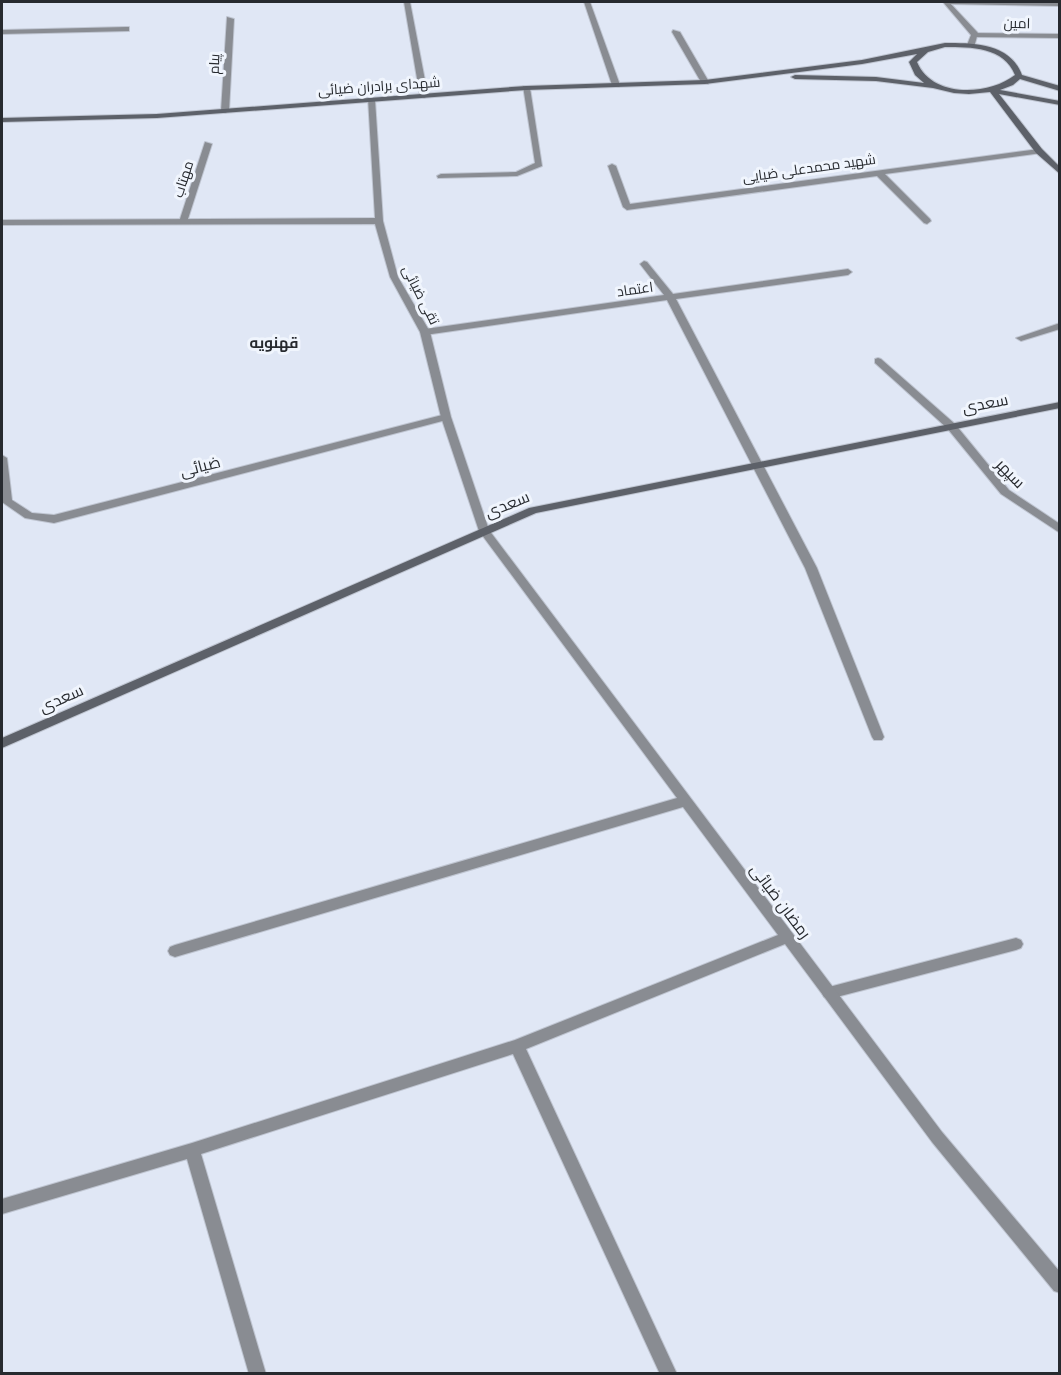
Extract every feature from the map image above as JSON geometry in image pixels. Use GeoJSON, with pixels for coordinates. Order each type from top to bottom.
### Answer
{"type":"FeatureCollection","features":[{"type":"Feature","properties":{"kind":"main road","name":"شهدای برادران ضیائی"},"geometry":{"type":"LineString","coordinates":[[2,120],[157,116],[526,88],[705,82],[758,76],[945,45],[971,45]]}},
{"type":"Feature","properties":{"kind":"main road"},"geometry":{"type":"LineString","coordinates":[[971,45],[1007,57],[1017,66],[1019,76]]}},
{"type":"Feature","properties":{"kind":"main road"},"geometry":{"type":"LineString","coordinates":[[925,50],[913,62],[916,69],[920,76],[943,88]]}},
{"type":"Feature","properties":{"kind":"main road","name":"شهدای برادران ضیائی"},"geometry":{"type":"LineString","coordinates":[[758,76],[876,79],[968,92],[993,91],[1059,103]]}},
{"type":"Feature","properties":{"kind":"main road"},"geometry":{"type":"LineString","coordinates":[[1019,76],[1059,89]]}},
{"type":"Feature","properties":{"kind":"main road"},"geometry":{"type":"LineString","coordinates":[[1019,76],[1010,85],[993,91],[1039,151],[1059,172]]}},
{"type":"Feature","properties":{"kind":"main road","name":"سعدی"},"geometry":{"type":"LineString","coordinates":[[2,742],[533,510],[1059,405]]}},
{"type":"Feature","properties":{"kind":"street"},"geometry":{"type":"LineString","coordinates":[[407,2],[423,96]]}},
{"type":"Feature","properties":{"kind":"street"},"geometry":{"type":"LineString","coordinates":[[587,2],[616,85]]}},
{"type":"Feature","properties":{"kind":"street"},"geometry":{"type":"LineString","coordinates":[[947,2],[1059,4]]}},
{"type":"Feature","properties":{"kind":"street"},"geometry":{"type":"LineString","coordinates":[[947,2],[975,35],[971,45]]}},
{"type":"Feature","properties":{"kind":"street","name":"پیام"},"geometry":{"type":"LineString","coordinates":[[225,111],[230,19]]}},
{"type":"Feature","properties":{"kind":"street"},"geometry":{"type":"LineString","coordinates":[[2,32],[126,29]]}},
{"type":"Feature","properties":{"kind":"street"},"geometry":{"type":"LineString","coordinates":[[676,32],[705,82]]}},
{"type":"Feature","properties":{"kind":"street","name":"امین"},"geometry":{"type":"LineString","coordinates":[[975,35],[1059,36]]}},
{"type":"Feature","properties":{"kind":"street"},"geometry":{"type":"LineString","coordinates":[[441,176],[517,174],[538,164],[526,88]]}},
{"type":"Feature","properties":{"kind":"street","name":"تقی ضیائی"},"geometry":{"type":"LineString","coordinates":[[371,100],[379,221],[394,277],[425,332],[446,417],[484,531]]}},
{"type":"Feature","properties":{"kind":"street","name":"مهتاب"},"geometry":{"type":"LineString","coordinates":[[183,222],[208,144]]}},
{"type":"Feature","properties":{"kind":"street","name":"شهید محمدعلی ضیایی"},"geometry":{"type":"LineString","coordinates":[[612,166],[627,207],[1039,151]]}},
{"type":"Feature","properties":{"kind":"street"},"geometry":{"type":"LineString","coordinates":[[878,172],[927,221]]}},
{"type":"Feature","properties":{"kind":"street"},"geometry":{"type":"LineString","coordinates":[[2,223],[379,221]]}},
{"type":"Feature","properties":{"kind":"street"},"geometry":{"type":"LineString","coordinates":[[644,264],[670,297],[755,465],[811,568],[878,737]]}},
{"type":"Feature","properties":{"kind":"street","name":"اعتماد"},"geometry":{"type":"LineString","coordinates":[[425,332],[848,272]]}},
{"type":"Feature","properties":{"kind":"street"},"geometry":{"type":"LineString","coordinates":[[1021,338],[1059,326]]}},
{"type":"Feature","properties":{"kind":"street","name":"سپهر"},"geometry":{"type":"LineString","coordinates":[[878,362],[951,426],[1005,492],[1059,530]]}},
{"type":"Feature","properties":{"kind":"street","name":"ضیائی"},"geometry":{"type":"LineString","coordinates":[[2,458],[7,502],[29,516],[54,519],[446,417]]}},
{"type":"Feature","properties":{"kind":"street","name":"رمضان ضیائی"},"geometry":{"type":"LineString","coordinates":[[484,531],[937,1137],[1059,1285]]}},
{"type":"Feature","properties":{"kind":"street"},"geometry":{"type":"LineString","coordinates":[[175,951],[685,801]]}},
{"type":"Feature","properties":{"kind":"street"},"geometry":{"type":"LineString","coordinates":[[2,1207],[192,1150],[517,1046],[787,937]]}},
{"type":"Feature","properties":{"kind":"street"},"geometry":{"type":"LineString","coordinates":[[829,993],[1016,944]]}},
{"type":"Feature","properties":{"kind":"street"},"geometry":{"type":"LineString","coordinates":[[517,1046],[669,1374]]}},
{"type":"Feature","properties":{"kind":"street"},"geometry":{"type":"LineString","coordinates":[[192,1150],[258,1374]]}},
{"type":"Feature","properties":{"kind":"district","name":"قهنویه"},"geometry":{"type":"Point","coordinates":[274,343]}}]}
